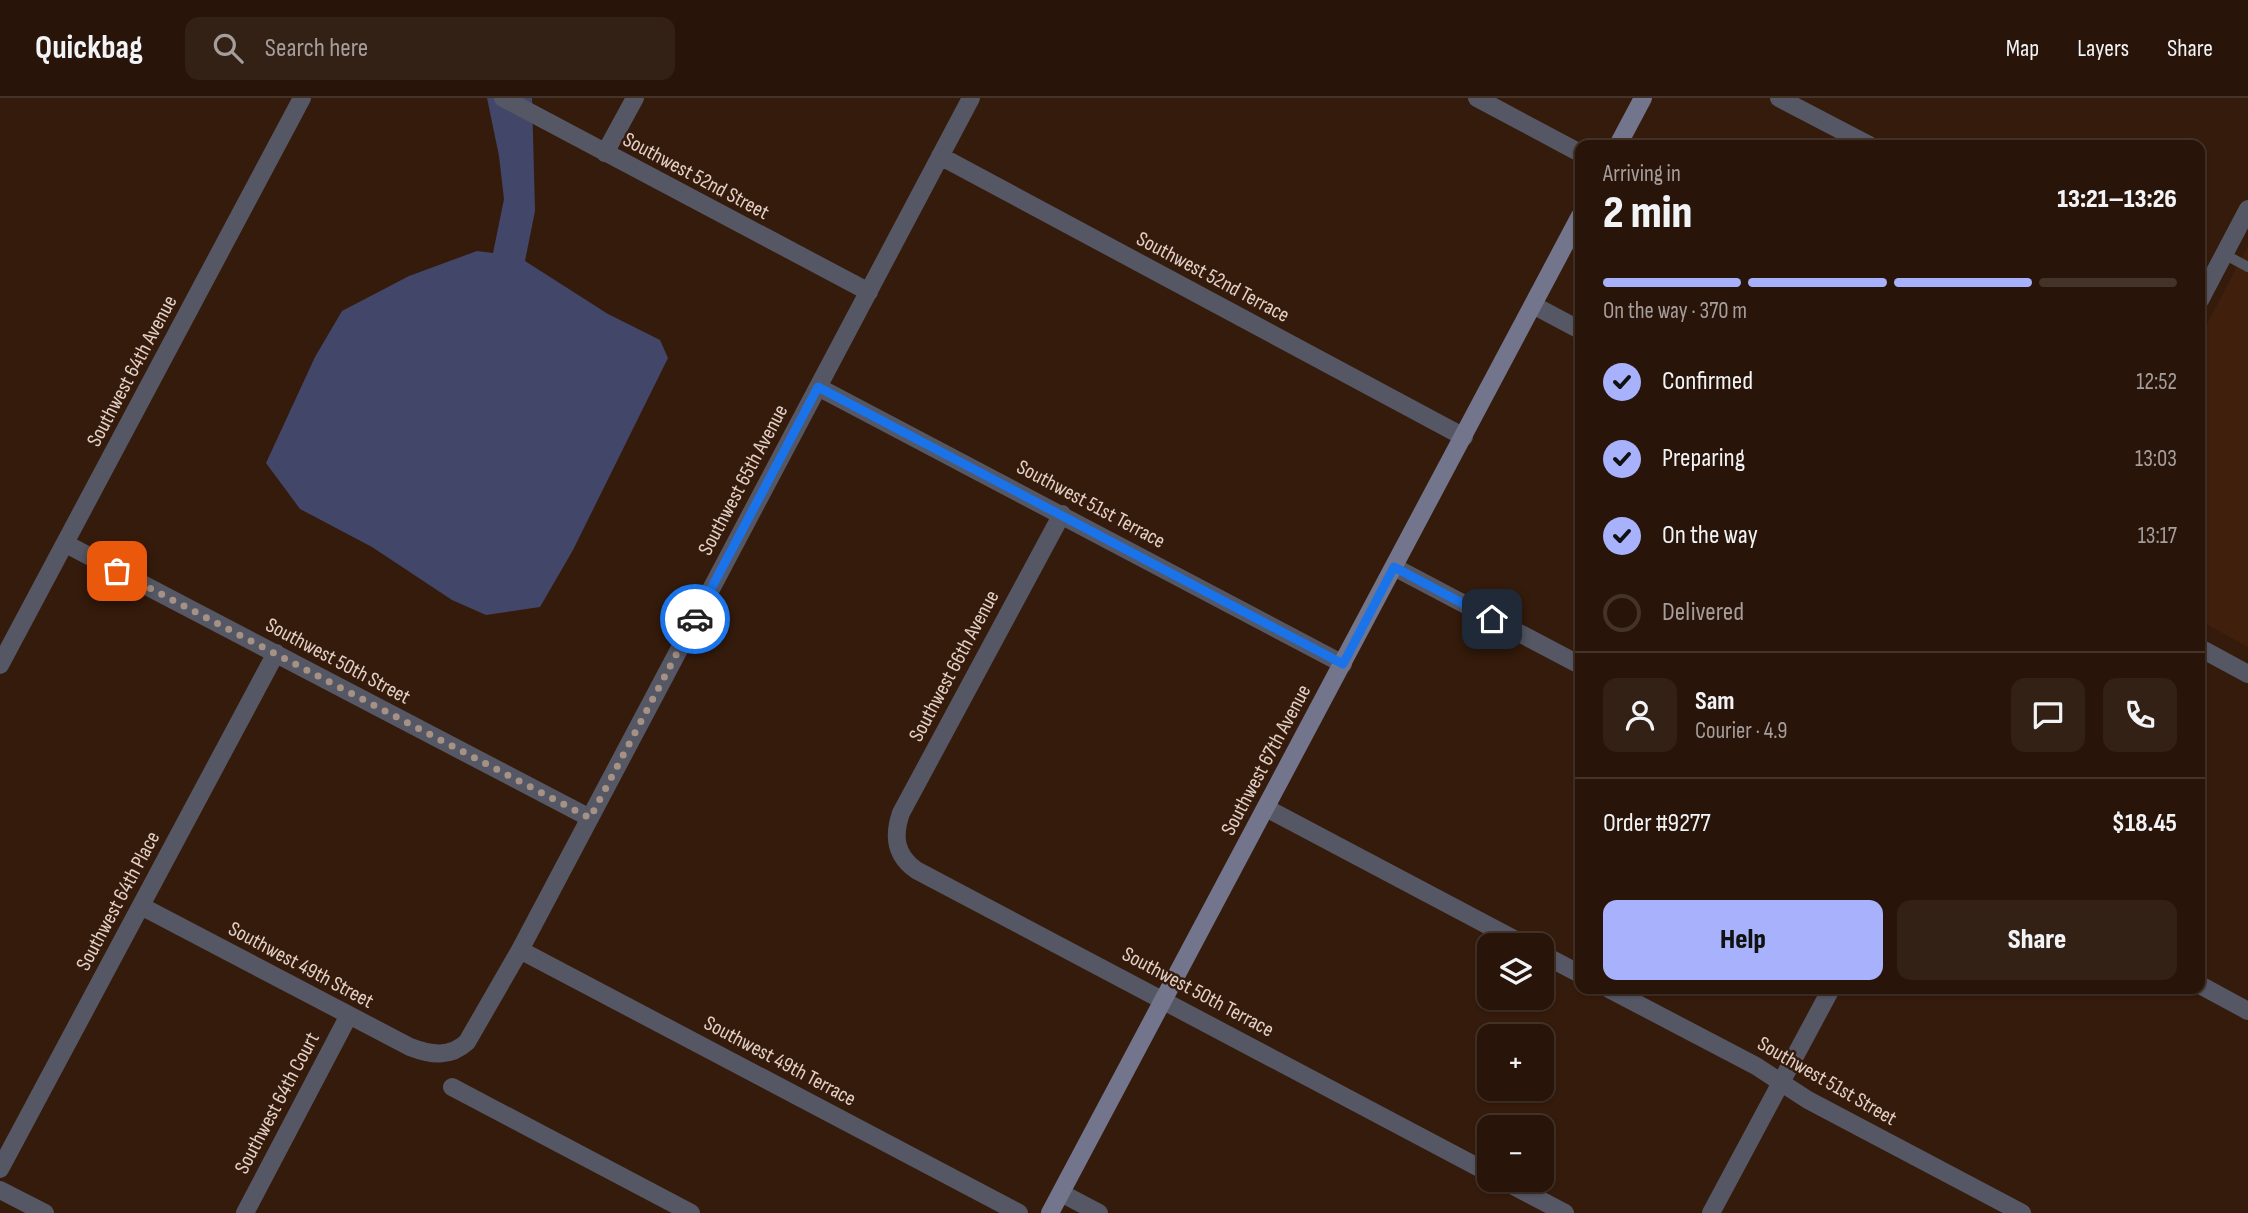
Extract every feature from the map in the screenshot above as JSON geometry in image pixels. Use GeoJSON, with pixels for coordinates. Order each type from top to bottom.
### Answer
{"type":"FeatureCollection","features":[{"type":"Feature","properties":{"kind":"main road"},"geometry":{"type":"LineString","coordinates":[[1621,140],[1643,98]]}},
{"type":"Feature","properties":{"kind":"main road","name":"Southwest 67th Avenue"},"geometry":{"type":"LineString","coordinates":[[1050,1213],[1575,225]]}},
{"type":"Feature","properties":{"kind":"street","name":"Southwest 64th Avenue"},"geometry":{"type":"LineString","coordinates":[[0,665],[302,98]]}},
{"type":"Feature","properties":{"kind":"street","name":"Southwest 52nd Street"},"geometry":{"type":"LineString","coordinates":[[503,98],[869,292]]}},
{"type":"Feature","properties":{"kind":"street"},"geometry":{"type":"LineString","coordinates":[[605,153],[635,98]]}},
{"type":"Feature","properties":{"kind":"street","name":"Southwest 65th Avenue"},"geometry":{"type":"LineString","coordinates":[[443,1054],[461,1048],[472,1037],[971,98]]}},
{"type":"Feature","properties":{"kind":"street"},"geometry":{"type":"LineString","coordinates":[[1477,98],[1575,150]]}},
{"type":"Feature","properties":{"kind":"street"},"geometry":{"type":"LineString","coordinates":[[1779,98],[1859,140]]}},
{"type":"Feature","properties":{"kind":"street","name":"Southwest 52nd Terrace"},"geometry":{"type":"LineString","coordinates":[[940,156],[1464,437]]}},
{"type":"Feature","properties":{"kind":"street"},"geometry":{"type":"LineString","coordinates":[[2205,290],[2248,209]]}},
{"type":"Feature","properties":{"kind":"street"},"geometry":{"type":"LineString","coordinates":[[1533,305],[1575,327]]}},
{"type":"Feature","properties":{"kind":"street","name":"Southwest 51st Terrace"},"geometry":{"type":"LineString","coordinates":[[818,387],[1343,664]]}},
{"type":"Feature","properties":{"kind":"street","name":"Southwest 66th Avenue"},"geometry":{"type":"LineString","coordinates":[[896,842],[896,828],[904,806],[1062,514]]}},
{"type":"Feature","properties":{"kind":"street","name":"Southwest 50th Street"},"geometry":{"type":"LineString","coordinates":[[66,544],[590,818]]}},
{"type":"Feature","properties":{"kind":"street"},"geometry":{"type":"LineString","coordinates":[[1394,567],[1575,662]]}},
{"type":"Feature","properties":{"kind":"street"},"geometry":{"type":"LineString","coordinates":[[2205,651],[2248,674]]}},
{"type":"Feature","properties":{"kind":"street","name":"Southwest 64th Place"},"geometry":{"type":"LineString","coordinates":[[0,1170],[276,653]]}},
{"type":"Feature","properties":{"kind":"street"},"geometry":{"type":"LineString","coordinates":[[1266,808],[1502,933]]}},
{"type":"Feature","properties":{"kind":"street","name":"Southwest 50th Terrace"},"geometry":{"type":"LineString","coordinates":[[896,842],[902,856],[916,870],[1477,1166]]}},
{"type":"Feature","properties":{"kind":"street","name":"Southwest 49th Street"},"geometry":{"type":"LineString","coordinates":[[141,906],[410,1047],[428,1053],[443,1054]]}},
{"type":"Feature","properties":{"kind":"street","name":"Southwest 49th Terrace"},"geometry":{"type":"LineString","coordinates":[[520,950],[1019,1213]]}},
{"type":"Feature","properties":{"kind":"street"},"geometry":{"type":"LineString","coordinates":[[1554,960],[1575,971]]}},
{"type":"Feature","properties":{"kind":"street"},"geometry":{"type":"LineString","coordinates":[[2205,988],[2248,1012]]}},
{"type":"Feature","properties":{"kind":"street","name":"Southwest 51st Street"},"geometry":{"type":"LineString","coordinates":[[1619,994],[1756,1066],[1808,1100],[2022,1213]]}},
{"type":"Feature","properties":{"kind":"street"},"geometry":{"type":"LineString","coordinates":[[1711,1213],[1828,994]]}},
{"type":"Feature","properties":{"kind":"street","name":"Southwest 64th Court"},"geometry":{"type":"LineString","coordinates":[[245,1213],[349,1015]]}},
{"type":"Feature","properties":{"kind":"street"},"geometry":{"type":"LineString","coordinates":[[452,1087],[691,1213]]}},
{"type":"Feature","properties":{"kind":"street"},"geometry":{"type":"LineString","coordinates":[[0,1190],[45,1213]]}},
{"type":"Feature","properties":{"kind":"street"},"geometry":{"type":"LineString","coordinates":[[1525,1192],[1565,1213]]}},
{"type":"Feature","properties":{"kind":"street"},"geometry":{"type":"LineString","coordinates":[[1061,1193],[1099,1213]]}},
{"type":"Feature","properties":{"kind":"lane"},"geometry":{"type":"LineString","coordinates":[[2224,254],[2248,268]]}},
{"type":"Feature","properties":{"kind":"shaded area"},"geometry":{"type":"Polygon","coordinates":[[[2248,246],[2248,647],[2205,624],[2205,328],[2248,246]]]}},
{"type":"Feature","properties":{"kind":"water"},"geometry":{"type":"Polygon","coordinates":[[[487,98],[532,98],[535,211],[525,261],[608,314],[660,340],[668,358],[573,550],[540,607],[486,615],[452,600],[372,547],[300,509],[266,463],[315,357],[342,311],[409,276],[477,251],[493,253],[504,199],[499,156],[487,98]]]}},
{"type":"Feature","properties":{"kind":"way so far"},"geometry":{"type":"LineString","coordinates":[[117,571],[590,818],[695,619]]}},
{"type":"Feature","properties":{"kind":"route"},"geometry":{"type":"LineString","coordinates":[[695,619],[818,387],[1343,664],[1394,567],[1492,619]]}}]}
